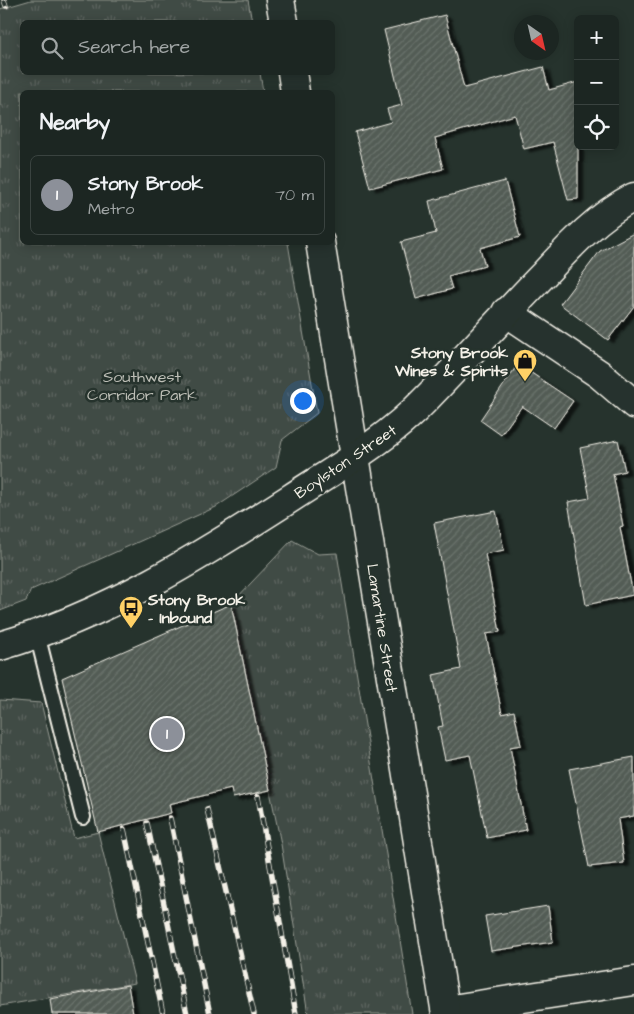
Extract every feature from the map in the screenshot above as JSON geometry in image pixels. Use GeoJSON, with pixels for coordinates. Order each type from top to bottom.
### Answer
{"type":"FeatureCollection","features":[{"type":"Feature","properties":{"kind":"street"},"geometry":{"type":"LineString","coordinates":[[280,0],[284,20]]}},
{"type":"Feature","properties":{"kind":"street"},"geometry":{"type":"LineString","coordinates":[[292,75],[295,90]]}},
{"type":"Feature","properties":{"kind":"street","name":"Boylston Street"},"geometry":{"type":"LineString","coordinates":[[0,646],[37,634],[100,609],[163,577],[355,457],[386,435],[418,407],[506,312],[584,234],[634,197]]}},
{"type":"Feature","properties":{"kind":"street","name":"Lamartine Street"},"geometry":{"type":"LineString","coordinates":[[320,245],[446,1012]]}},
{"type":"Feature","properties":{"kind":"street"},"geometry":{"type":"LineString","coordinates":[[506,312],[599,374],[634,404]]}},
{"type":"Feature","properties":{"kind":"street"},"geometry":{"type":"LineString","coordinates":[[446,1012],[634,981]]}},
{"type":"Feature","properties":{"kind":"lane"},"geometry":{"type":"LineString","coordinates":[[37,634],[82,817]]}},
{"type":"Feature","properties":{"kind":"green space","name":"Southwest Corridor Park"},"geometry":{"type":"Polygon","coordinates":[[[31,0],[248,0],[252,20],[20,20],[20,75],[260,75],[263,90],[20,90],[20,245],[288,245],[317,413],[282,440],[276,467],[216,507],[31,590],[26,601],[0,611],[0,9],[31,0]]]}},
{"type":"Feature","properties":{"kind":"green space"},"geometry":{"type":"Polygon","coordinates":[[[292,540],[318,554],[337,553],[412,1014],[308,1014],[281,844],[231,604],[292,540]]]}},
{"type":"Feature","properties":{"kind":"green space"},"geometry":{"type":"Polygon","coordinates":[[[0,700],[41,703],[74,838],[98,832],[135,983],[0,1006],[0,700]]]}},
{"type":"Feature","properties":{"kind":"building"},"geometry":{"type":"Polygon","coordinates":[[[445,15],[464,88],[543,67],[549,90],[574,83],[574,150],[578,150],[578,199],[568,200],[553,142],[524,149],[515,115],[435,138],[443,169],[370,188],[355,132],[391,122],[387,109],[402,105],[384,30],[445,15]]]}},
{"type":"Feature","properties":{"kind":"building"},"geometry":{"type":"Polygon","coordinates":[[[505,181],[520,237],[480,248],[485,266],[448,276],[452,289],[416,299],[401,242],[436,233],[429,201],[505,181]]]}},
{"type":"Feature","properties":{"kind":"building"},"geometry":{"type":"Polygon","coordinates":[[[634,233],[634,306],[608,340],[560,304],[600,251],[634,233]]]}},
{"type":"Feature","properties":{"kind":"building","name":"Stony Brook Wines & Spirits"},"geometry":{"type":"Polygon","coordinates":[[[518,364],[573,401],[554,428],[522,406],[501,435],[480,420],[518,364]]]}},
{"type":"Feature","properties":{"kind":"building"},"geometry":{"type":"Polygon","coordinates":[[[618,440],[625,471],[613,474],[623,526],[620,527],[633,595],[586,605],[568,502],[590,498],[580,448],[618,440]]]}},
{"type":"Feature","properties":{"kind":"building"},"geometry":{"type":"Polygon","coordinates":[[[496,511],[504,550],[485,554],[500,632],[486,634],[502,714],[514,711],[521,745],[510,747],[526,830],[487,838],[470,755],[445,760],[438,727],[443,726],[433,675],[461,669],[434,523],[496,511]]]}},
{"type":"Feature","properties":{"kind":"building"},"geometry":{"type":"Polygon","coordinates":[[[231,604],[270,790],[233,798],[231,789],[169,804],[171,813],[98,832],[62,678],[231,604]]]}},
{"type":"Feature","properties":{"kind":"building"},"geometry":{"type":"Polygon","coordinates":[[[634,757],[634,816],[618,819],[624,863],[589,867],[569,769],[634,757]]]}},
{"type":"Feature","properties":{"kind":"building"},"geometry":{"type":"Polygon","coordinates":[[[548,906],[553,942],[491,951],[485,916],[548,906]]]}},
{"type":"Feature","properties":{"kind":"building"},"geometry":{"type":"Polygon","coordinates":[[[128,985],[133,1014],[52,1014],[50,999],[128,985]]]}},
{"type":"Feature","properties":{"kind":"railway"},"geometry":{"type":"LineString","coordinates":[[4,0],[6,6]]}},
{"type":"Feature","properties":{"kind":"railway"},"geometry":{"type":"LineString","coordinates":[[258,796],[296,1014]]}},
{"type":"Feature","properties":{"kind":"railway"},"geometry":{"type":"LineString","coordinates":[[207,809],[254,1014]]}},
{"type":"Feature","properties":{"kind":"railway"},"geometry":{"type":"LineString","coordinates":[[170,818],[210,1014]]}},
{"type":"Feature","properties":{"kind":"railway"},"geometry":{"type":"LineString","coordinates":[[147,823],[187,1014]]}},
{"type":"Feature","properties":{"kind":"railway"},"geometry":{"type":"LineString","coordinates":[[124,829],[163,1014]]}},
{"type":"Feature","properties":{"kind":"place","name":"Stony Brook Wines & Spirits"},"geometry":{"type":"Point","coordinates":[525,382]}},
{"type":"Feature","properties":{"kind":"place","name":"Stony Brook - Inbound"},"geometry":{"type":"Point","coordinates":[131,629]}},
{"type":"Feature","properties":{"kind":"place","name":"Stony Brook"},"geometry":{"type":"Point","coordinates":[167,734]}}]}
